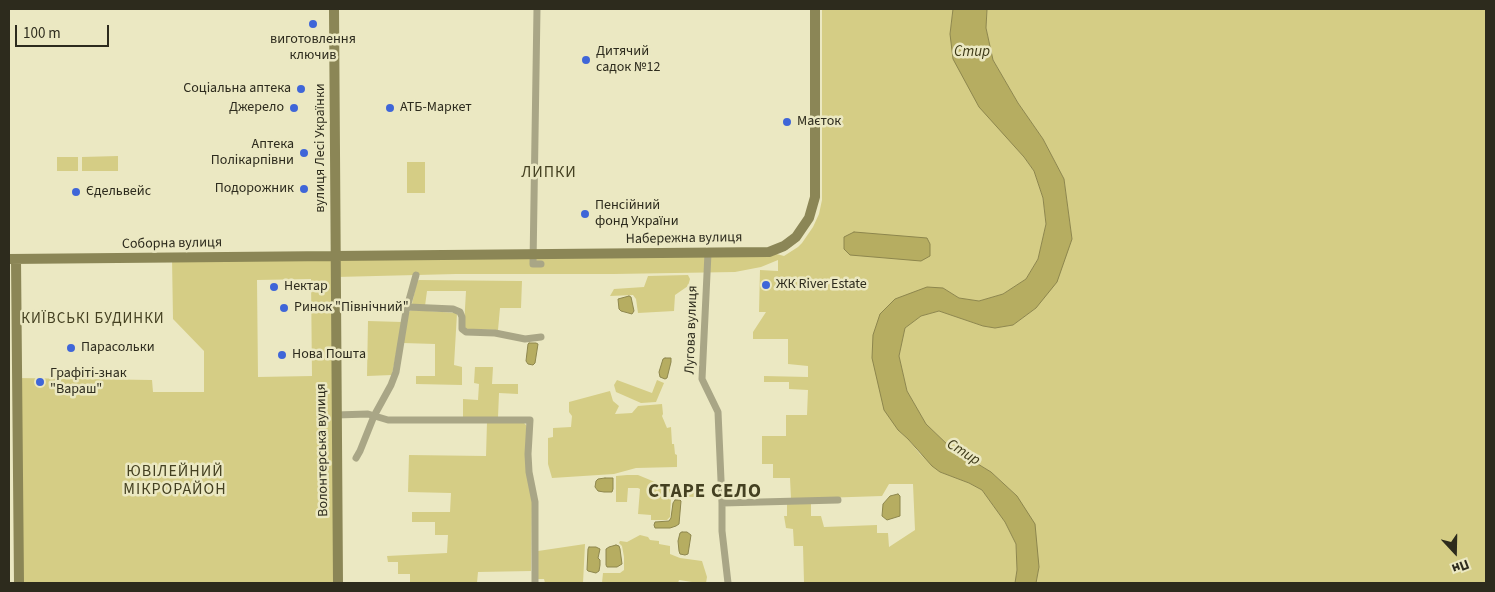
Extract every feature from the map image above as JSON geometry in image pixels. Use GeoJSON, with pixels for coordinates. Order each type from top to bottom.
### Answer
{"type":"FeatureCollection","features":[{"type":"Feature","properties":{"kind":"street","name":"вулиця Лесі Українки"},"geometry":{"type":"LineString","coordinates":[[334,9],[335,256]]}},
{"type":"Feature","properties":{"kind":"street"},"geometry":{"type":"LineString","coordinates":[[537,9],[533,264],[541,264]]}},
{"type":"Feature","properties":{"kind":"street","name":"Набережна вулиця"},"geometry":{"type":"LineString","coordinates":[[335,256],[768,252],[784,246],[796,237],[809,218],[815,197],[816,9]]}},
{"type":"Feature","properties":{"kind":"street","name":"Лугова вулиця"},"geometry":{"type":"LineString","coordinates":[[708,253],[702,379],[718,412],[722,531],[728,583]]}},
{"type":"Feature","properties":{"kind":"street","name":"Соборна вулиця"},"geometry":{"type":"LineString","coordinates":[[14,263],[335,256]]}},
{"type":"Feature","properties":{"kind":"street","name":"Волонтерська вулиця"},"geometry":{"type":"LineString","coordinates":[[335,256],[338,583]]}},
{"type":"Feature","properties":{"kind":"street"},"geometry":{"type":"LineString","coordinates":[[9,281],[13,278],[14,263]]}},
{"type":"Feature","properties":{"kind":"street"},"geometry":{"type":"LineString","coordinates":[[14,263],[19,583]]}},
{"type":"Feature","properties":{"kind":"street"},"geometry":{"type":"LineString","coordinates":[[356,458],[396,372],[416,275]]}},
{"type":"Feature","properties":{"kind":"street"},"geometry":{"type":"LineString","coordinates":[[408,307],[453,309],[460,312],[462,329],[466,332],[495,333],[525,339],[541,337]]}},
{"type":"Feature","properties":{"kind":"street"},"geometry":{"type":"LineString","coordinates":[[336,415],[368,414],[388,420],[530,420],[528,454],[529,472],[535,502],[535,583]]}},
{"type":"Feature","properties":{"kind":"street"},"geometry":{"type":"LineString","coordinates":[[722,503],[838,500]]}},
{"type":"Feature","properties":{"kind":"shaded area"},"geometry":{"type":"Polygon","coordinates":[[[822,9],[953,9],[950,34],[1008,138],[1034,171],[1043,198],[1046,224],[1038,259],[1026,279],[1003,294],[979,301],[959,298],[943,288],[895,299],[880,314],[898,430],[940,472],[982,490],[1005,522],[1016,544],[1017,570],[1015,583],[768,583],[804,582],[803,546],[794,546],[793,529],[786,528],[784,516],[787,516],[787,504],[811,502],[811,516],[821,516],[824,527],[877,525],[877,533],[888,533],[889,547],[915,530],[913,484],[889,484],[882,496],[791,499],[790,478],[773,478],[773,464],[762,464],[762,436],[786,436],[786,415],[807,415],[808,390],[789,389],[789,382],[764,382],[764,376],[808,377],[808,366],[788,364],[788,339],[753,339],[753,332],[766,312],[759,312],[760,270],[778,271],[778,260],[761,267],[735,272],[336,277],[338,583],[19,583],[17,378],[152,380],[153,392],[204,392],[204,351],[173,319],[172,258],[769,252],[784,256],[802,243],[813,227],[819,214],[822,200],[822,9]],[[311,279],[257,280],[258,377],[312,376],[311,279]]]}},
{"type":"Feature","properties":{"kind":"shaded area"},"geometry":{"type":"Polygon","coordinates":[[[987,9],[1486,9],[1486,583],[1036,583],[1039,567],[1017,496],[991,472],[950,447],[926,424],[907,391],[899,356],[905,328],[921,316],[939,311],[983,326],[995,328],[1013,325],[1036,308],[1072,239],[1064,179],[1043,139],[1018,103],[993,60],[986,28],[987,9]]]}},
{"type":"Feature","properties":{"kind":"shaded area"},"geometry":{"type":"Polygon","coordinates":[[[118,156],[118,171],[82,171],[82,157],[118,156]]]}},
{"type":"Feature","properties":{"kind":"shaded area"},"geometry":{"type":"Polygon","coordinates":[[[57,157],[78,157],[78,171],[57,171],[57,157]]]}},
{"type":"Feature","properties":{"kind":"shaded area"},"geometry":{"type":"Polygon","coordinates":[[[407,162],[425,162],[425,193],[407,193],[407,162]]]}},
{"type":"Feature","properties":{"kind":"shaded area"},"geometry":{"type":"Polygon","coordinates":[[[688,275],[690,279],[688,286],[675,295],[674,311],[638,313],[636,299],[633,295],[610,296],[614,289],[644,287],[648,276],[688,275]]]}},
{"type":"Feature","properties":{"kind":"shaded area"},"geometry":{"type":"Polygon","coordinates":[[[417,281],[522,281],[521,308],[500,308],[498,330],[466,329],[464,326],[466,291],[427,291],[425,306],[412,304],[417,281]]]}},
{"type":"Feature","properties":{"kind":"shaded area"},"geometry":{"type":"Polygon","coordinates":[[[413,310],[457,313],[454,365],[462,367],[462,385],[416,384],[416,376],[435,376],[435,344],[403,343],[408,314],[413,310]]]}},
{"type":"Feature","properties":{"kind":"shaded area"},"geometry":{"type":"Polygon","coordinates":[[[368,321],[402,322],[392,375],[367,376],[368,321]]]}},
{"type":"Feature","properties":{"kind":"shaded area"},"geometry":{"type":"Polygon","coordinates":[[[475,367],[493,367],[492,384],[518,384],[518,394],[499,393],[498,417],[463,417],[463,399],[478,400],[479,384],[474,383],[475,367]]]}},
{"type":"Feature","properties":{"kind":"shaded area"},"geometry":{"type":"Polygon","coordinates":[[[617,380],[652,393],[657,380],[664,383],[656,402],[641,403],[616,392],[614,385],[617,380]]]}},
{"type":"Feature","properties":{"kind":"shaded area"},"geometry":{"type":"Polygon","coordinates":[[[610,391],[613,401],[619,406],[615,414],[632,413],[638,406],[662,404],[662,416],[667,428],[671,427],[672,444],[674,444],[675,454],[677,455],[677,467],[636,468],[614,474],[552,478],[548,464],[548,438],[553,437],[553,428],[571,427],[572,416],[569,412],[569,402],[610,391]]]}},
{"type":"Feature","properties":{"kind":"shaded area"},"geometry":{"type":"Polygon","coordinates":[[[487,422],[524,423],[526,425],[532,502],[531,571],[478,572],[477,583],[410,583],[410,574],[398,574],[398,562],[388,562],[387,556],[447,553],[448,535],[435,535],[435,522],[412,522],[412,512],[450,512],[451,493],[408,492],[409,455],[486,456],[487,422]]]}},
{"type":"Feature","properties":{"kind":"shaded area"},"geometry":{"type":"Polygon","coordinates":[[[638,475],[672,489],[695,490],[694,497],[673,496],[671,498],[670,517],[667,520],[651,520],[651,515],[638,514],[640,489],[628,488],[627,502],[616,502],[616,476],[638,475]]]}},
{"type":"Feature","properties":{"kind":"shaded area"},"geometry":{"type":"Polygon","coordinates":[[[640,535],[648,537],[650,540],[659,541],[659,544],[670,546],[670,554],[680,558],[702,561],[707,577],[706,583],[692,583],[679,580],[678,583],[602,583],[603,573],[620,573],[624,570],[624,557],[620,541],[627,542],[640,535]]]}},
{"type":"Feature","properties":{"kind":"shaded area"},"geometry":{"type":"Polygon","coordinates":[[[585,544],[583,583],[545,583],[544,579],[536,579],[538,551],[585,544]]]}},
{"type":"Feature","properties":{"kind":"water","name":"Стир"},"geometry":{"type":"Polygon","coordinates":[[[953,9],[987,9],[986,28],[993,60],[1018,103],[1043,139],[1064,179],[1072,239],[1057,282],[1036,308],[1013,325],[995,328],[983,326],[939,311],[921,316],[905,328],[899,356],[907,391],[926,424],[950,447],[991,472],[1017,496],[1035,524],[1039,567],[1036,583],[1015,583],[1017,570],[1016,544],[1005,522],[982,490],[940,472],[898,430],[884,410],[872,358],[873,335],[880,314],[895,299],[927,287],[943,288],[959,298],[979,301],[1003,294],[1026,279],[1038,259],[1046,224],[1043,198],[1034,171],[1024,157],[979,107],[953,59],[950,34],[953,9]]]}},
{"type":"Feature","properties":{"kind":"water"},"geometry":{"type":"Polygon","coordinates":[[[854,232],[927,238],[930,244],[930,256],[921,261],[850,255],[844,249],[844,237],[854,232]]]}},
{"type":"Feature","properties":{"kind":"water"},"geometry":{"type":"Polygon","coordinates":[[[631,297],[634,311],[632,314],[619,309],[618,299],[631,297]]]}},
{"type":"Feature","properties":{"kind":"water"},"geometry":{"type":"Polygon","coordinates":[[[529,343],[538,344],[533,365],[528,364],[526,361],[529,343]]]}},
{"type":"Feature","properties":{"kind":"water"},"geometry":{"type":"Polygon","coordinates":[[[665,358],[671,358],[671,362],[667,378],[665,379],[660,377],[659,372],[665,358]]]}},
{"type":"Feature","properties":{"kind":"water"},"geometry":{"type":"Polygon","coordinates":[[[613,478],[612,492],[598,491],[595,487],[598,479],[613,478]]]}},
{"type":"Feature","properties":{"kind":"water"},"geometry":{"type":"Polygon","coordinates":[[[898,494],[900,496],[900,516],[887,520],[882,516],[883,504],[890,496],[898,494]]]}},
{"type":"Feature","properties":{"kind":"water"},"geometry":{"type":"Polygon","coordinates":[[[675,500],[681,501],[679,524],[670,528],[655,528],[655,522],[669,521],[675,500]]]}},
{"type":"Feature","properties":{"kind":"water"},"geometry":{"type":"Polygon","coordinates":[[[682,532],[687,532],[691,535],[688,554],[685,555],[680,554],[679,551],[678,541],[682,532]]]}},
{"type":"Feature","properties":{"kind":"water"},"geometry":{"type":"Polygon","coordinates":[[[616,545],[620,549],[622,564],[617,567],[607,567],[606,549],[616,545]]]}},
{"type":"Feature","properties":{"kind":"water"},"geometry":{"type":"Polygon","coordinates":[[[589,547],[600,549],[598,558],[600,560],[599,571],[596,573],[587,570],[589,547]]]}},
{"type":"Feature","properties":{"kind":"place","name":"виготовлення ключив"},"geometry":{"type":"Point","coordinates":[313,24]}},
{"type":"Feature","properties":{"kind":"place","name":"Дитячий садок №12"},"geometry":{"type":"Point","coordinates":[586,60]}},
{"type":"Feature","properties":{"kind":"place","name":"Соціальна аптека"},"geometry":{"type":"Point","coordinates":[301,89]}},
{"type":"Feature","properties":{"kind":"place","name":"Джерело"},"geometry":{"type":"Point","coordinates":[294,108]}},
{"type":"Feature","properties":{"kind":"place","name":"АТБ-Маркет"},"geometry":{"type":"Point","coordinates":[390,108]}},
{"type":"Feature","properties":{"kind":"place","name":"Маєток"},"geometry":{"type":"Point","coordinates":[787,122]}},
{"type":"Feature","properties":{"kind":"place","name":"Аптека Полікарпівни"},"geometry":{"type":"Point","coordinates":[304,153]}},
{"type":"Feature","properties":{"kind":"place","name":"Подорожник"},"geometry":{"type":"Point","coordinates":[304,189]}},
{"type":"Feature","properties":{"kind":"place","name":"Єдельвейс"},"geometry":{"type":"Point","coordinates":[76,192]}},
{"type":"Feature","properties":{"kind":"place","name":"Пенсійний фонд України"},"geometry":{"type":"Point","coordinates":[585,214]}},
{"type":"Feature","properties":{"kind":"place","name":"ЖК River Estate"},"geometry":{"type":"Point","coordinates":[766,285]}},
{"type":"Feature","properties":{"kind":"place","name":"Нектар"},"geometry":{"type":"Point","coordinates":[274,287]}},
{"type":"Feature","properties":{"kind":"place","name":"Ринок \"Північний\""},"geometry":{"type":"Point","coordinates":[284,308]}},
{"type":"Feature","properties":{"kind":"place","name":"Парасольки"},"geometry":{"type":"Point","coordinates":[71,348]}},
{"type":"Feature","properties":{"kind":"place","name":"Нова Пошта"},"geometry":{"type":"Point","coordinates":[282,355]}},
{"type":"Feature","properties":{"kind":"place","name":"Графіті-знак \"Вараш\""},"geometry":{"type":"Point","coordinates":[40,382]}},
{"type":"Feature","properties":{"kind":"district","name":"ЛИПКИ"},"geometry":{"type":"Point","coordinates":[549,173]}},
{"type":"Feature","properties":{"kind":"district","name":"КИЇВСЬКІ БУДИНКИ"},"geometry":{"type":"Point","coordinates":[93,320]}},
{"type":"Feature","properties":{"kind":"district","name":"ЮВІЛЕЙНИЙ МІКРОРАЙОН"},"geometry":{"type":"Point","coordinates":[175,481]}},
{"type":"Feature","properties":{"kind":"district","name":"СТАРЕ СЕЛО"},"geometry":{"type":"Point","coordinates":[705,493]}}]}
